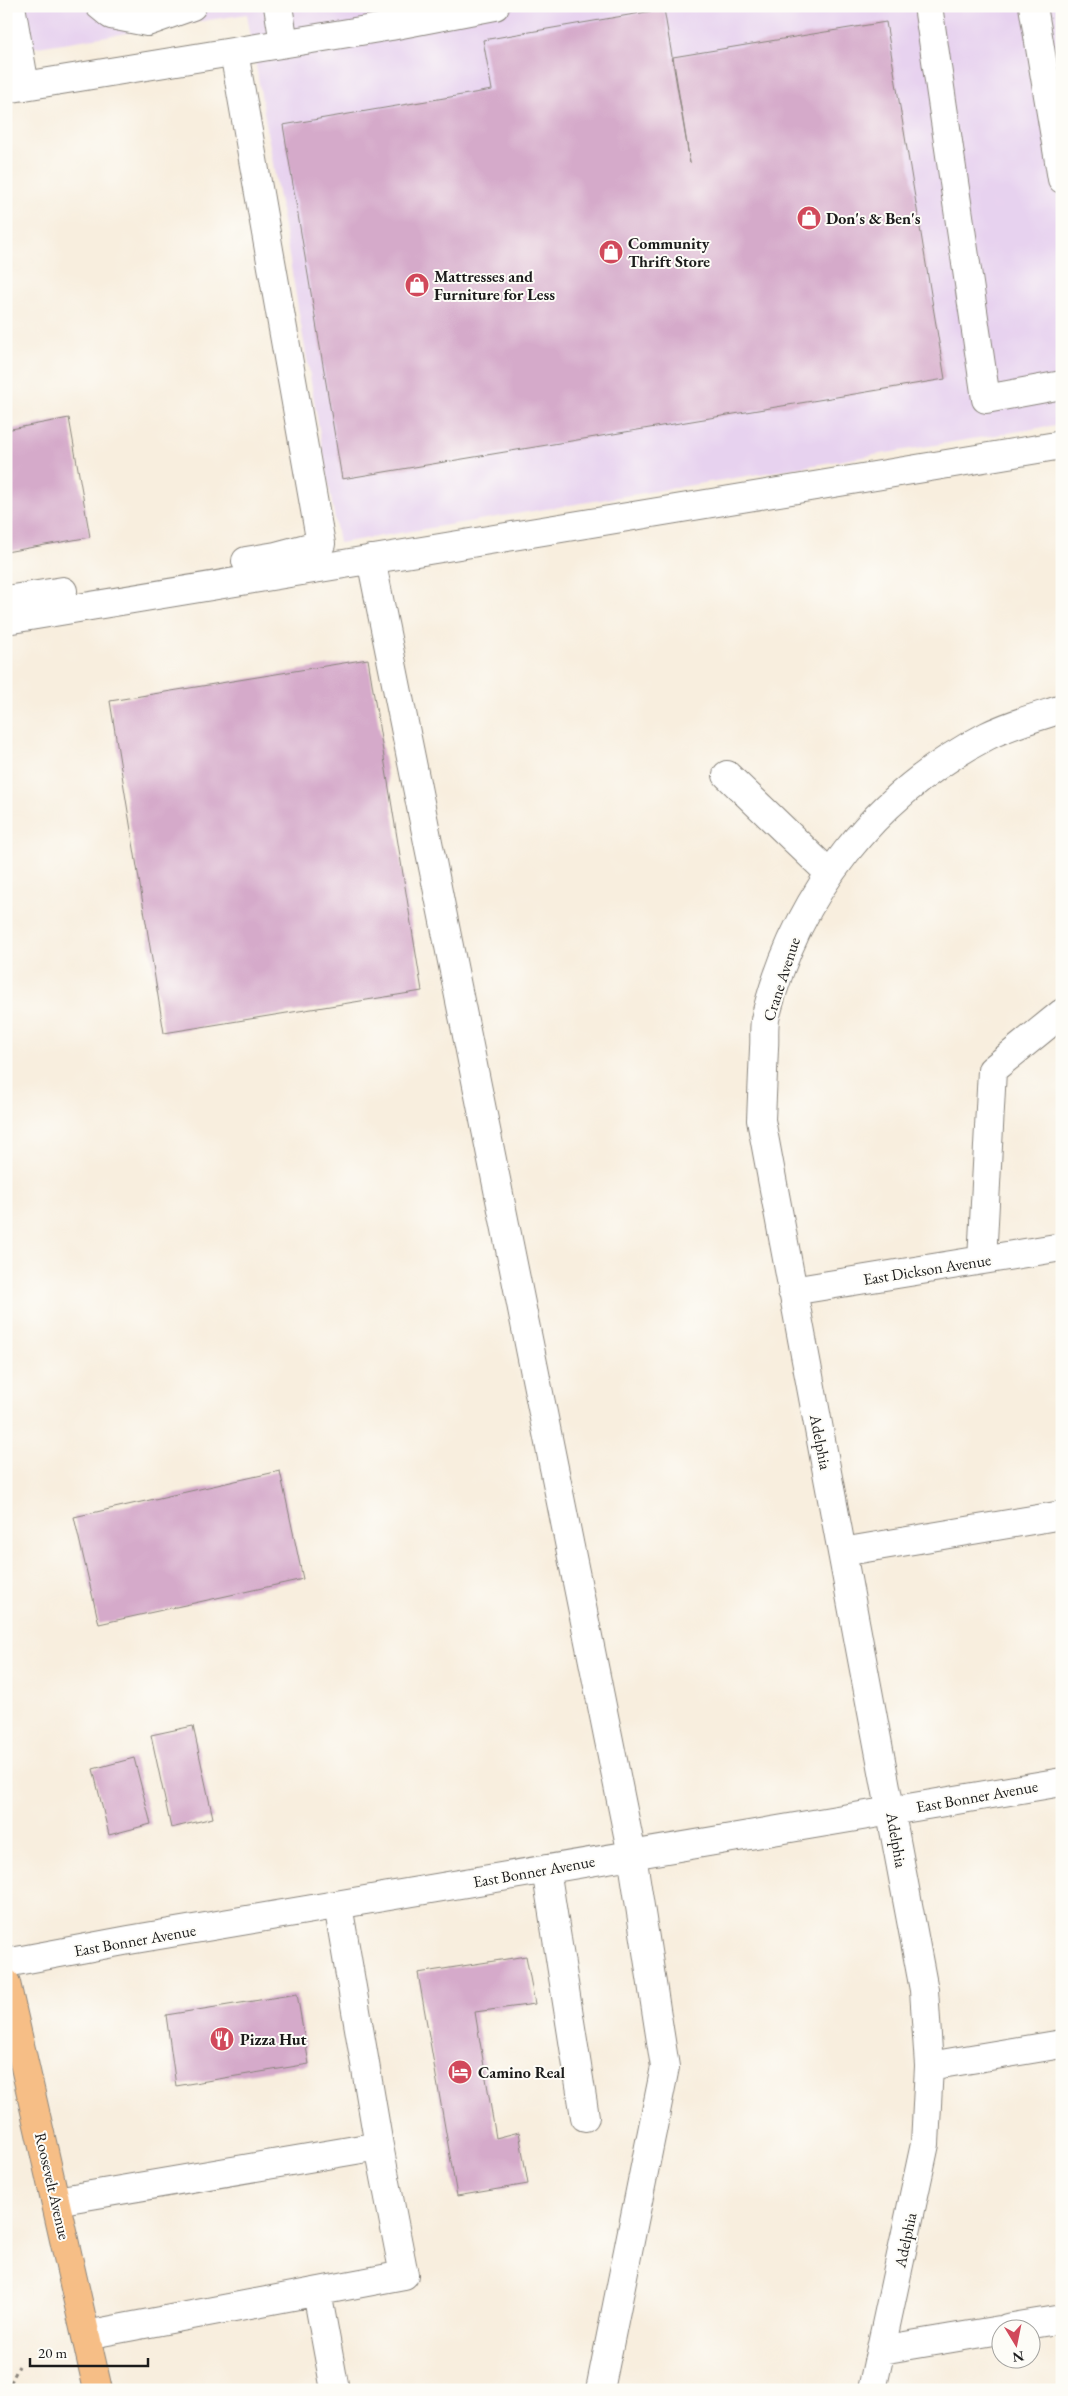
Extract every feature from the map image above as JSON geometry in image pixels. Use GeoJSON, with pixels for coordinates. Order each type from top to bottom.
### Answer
{"type":"FeatureCollection","features":[{"type":"Feature","properties":{"kind":"main road","name":"Roosevelt Avenue"},"geometry":{"type":"LineString","coordinates":[[6,1983],[98,2390]]}},
{"type":"Feature","properties":{"kind":"street"},"geometry":{"type":"LineString","coordinates":[[11,6],[16,88],[495,6]]}},
{"type":"Feature","properties":{"kind":"street"},"geometry":{"type":"LineString","coordinates":[[100,6],[111,15],[147,22],[192,6]]}},
{"type":"Feature","properties":{"kind":"street"},"geometry":{"type":"LineString","coordinates":[[278,6],[284,43]]}},
{"type":"Feature","properties":{"kind":"street"},"geometry":{"type":"LineString","coordinates":[[928,6],[986,399],[1062,385]]}},
{"type":"Feature","properties":{"kind":"street"},"geometry":{"type":"LineString","coordinates":[[1033,6],[1062,179]]}},
{"type":"Feature","properties":{"kind":"street"},"geometry":{"type":"LineString","coordinates":[[6,600],[276,556],[321,544],[234,52]]}},
{"type":"Feature","properties":{"kind":"street"},"geometry":{"type":"LineString","coordinates":[[6,620],[1062,445]]}},
{"type":"Feature","properties":{"kind":"street"},"geometry":{"type":"LineString","coordinates":[[371,559],[632,1855],[665,2067],[600,2390]]}},
{"type":"Feature","properties":{"kind":"street","name":"Crane Avenue"},"geometry":{"type":"LineString","coordinates":[[792,1291],[761,1120],[766,1017],[785,953],[804,914],[830,874],[852,842],[882,810],[915,782],[950,757],[989,736],[1062,709]]}},
{"type":"Feature","properties":{"kind":"street"},"geometry":{"type":"LineString","coordinates":[[728,775],[830,874]]}},
{"type":"Feature","properties":{"kind":"street"},"geometry":{"type":"LineString","coordinates":[[982,1260],[992,1070],[1062,1013]]}},
{"type":"Feature","properties":{"kind":"street","name":"East Dickson Avenue"},"geometry":{"type":"LineString","coordinates":[[792,1291],[1062,1246]]}},
{"type":"Feature","properties":{"kind":"street","name":"Adelphia"},"geometry":{"type":"LineString","coordinates":[[792,1291],[892,1811],[924,1990],[929,2066],[925,2144],[872,2390]]}},
{"type":"Feature","properties":{"kind":"street"},"geometry":{"type":"LineString","coordinates":[[842,1552],[1062,1515]]}},
{"type":"Feature","properties":{"kind":"street","name":"East Bonner Avenue"},"geometry":{"type":"LineString","coordinates":[[6,1963],[338,1904],[1062,1782]]}},
{"type":"Feature","properties":{"kind":"street"},"geometry":{"type":"LineString","coordinates":[[546,1869],[585,2117]]}},
{"type":"Feature","properties":{"kind":"street"},"geometry":{"type":"LineString","coordinates":[[86,2335],[404,2275],[338,1904]]}},
{"type":"Feature","properties":{"kind":"street"},"geometry":{"type":"LineString","coordinates":[[929,2066],[1062,2044]]}},
{"type":"Feature","properties":{"kind":"street"},"geometry":{"type":"LineString","coordinates":[[56,2201],[380,2146]]}},
{"type":"Feature","properties":{"kind":"street"},"geometry":{"type":"LineString","coordinates":[[318,2292],[335,2390]]}},
{"type":"Feature","properties":{"kind":"street"},"geometry":{"type":"LineString","coordinates":[[1040,2323],[1062,2319]]}},
{"type":"Feature","properties":{"kind":"street"},"geometry":{"type":"LineString","coordinates":[[881,2350],[990,2332]]}},
{"type":"Feature","properties":{"kind":"path"},"geometry":{"type":"LineString","coordinates":[[7,2390],[19,2366]]}},
{"type":"Feature","properties":{"kind":"shaded area"},"geometry":{"type":"Polygon","coordinates":[[[6,6],[1062,6],[1062,424],[339,543],[247,14],[6,52],[6,6]]]}},
{"type":"Feature","properties":{"kind":"building"},"geometry":{"type":"Polygon","coordinates":[[[664,9],[690,163],[673,57],[886,22],[945,379],[342,479],[283,125],[492,90],[483,40],[664,9]]]}},
{"type":"Feature","properties":{"kind":"building"},"geometry":{"type":"Polygon","coordinates":[[[69,418],[90,537],[6,552],[6,430],[69,418]]]}},
{"type":"Feature","properties":{"kind":"building"},"geometry":{"type":"Polygon","coordinates":[[[368,659],[422,991],[164,1033],[110,701],[368,659]]]}},
{"type":"Feature","properties":{"kind":"building"},"geometry":{"type":"Polygon","coordinates":[[[280,1471],[303,1579],[99,1624],[74,1517],[280,1471]]]}},
{"type":"Feature","properties":{"kind":"building"},"geometry":{"type":"Polygon","coordinates":[[[193,1726],[213,1818],[171,1828],[151,1735],[193,1726]]]}},
{"type":"Feature","properties":{"kind":"building"},"geometry":{"type":"Polygon","coordinates":[[[134,1758],[151,1824],[109,1835],[93,1769],[134,1758]]]}},
{"type":"Feature","properties":{"kind":"building","name":"Camino Real"},"geometry":{"type":"Polygon","coordinates":[[[526,1956],[535,2004],[475,2012],[496,2138],[519,2132],[528,2184],[457,2196],[418,1973],[526,1956]]]}},
{"type":"Feature","properties":{"kind":"building"},"geometry":{"type":"Polygon","coordinates":[[[297,1994],[309,2064],[176,2086],[166,2015],[297,1994]]]}},
{"type":"Feature","properties":{"kind":"place","name":"Don's & Ben's"},"geometry":{"type":"Point","coordinates":[809,218]}},
{"type":"Feature","properties":{"kind":"place","name":"Community Thrift Store"},"geometry":{"type":"Point","coordinates":[611,252]}},
{"type":"Feature","properties":{"kind":"place","name":"Mattresses and Furniture for Less"},"geometry":{"type":"Point","coordinates":[417,285]}},
{"type":"Feature","properties":{"kind":"place","name":"Pizza Hut"},"geometry":{"type":"Point","coordinates":[222,2039]}},
{"type":"Feature","properties":{"kind":"place","name":"Camino Real"},"geometry":{"type":"Point","coordinates":[460,2072]}}]}
